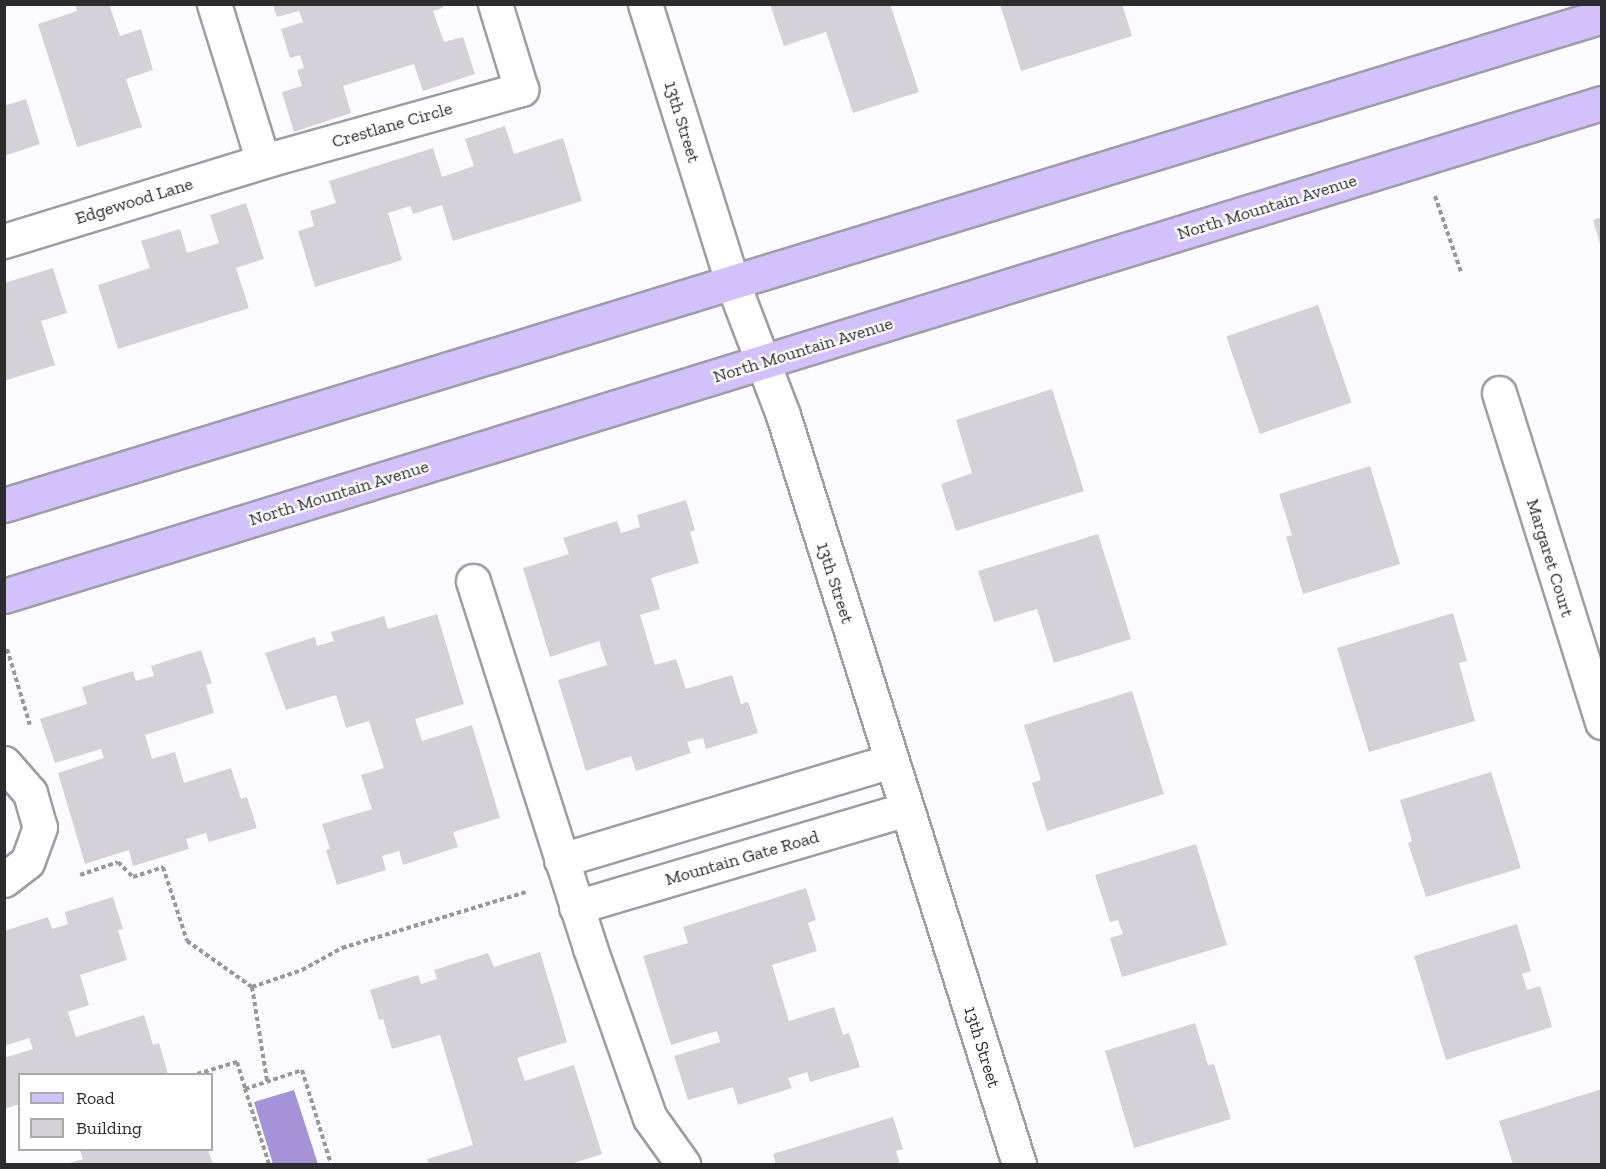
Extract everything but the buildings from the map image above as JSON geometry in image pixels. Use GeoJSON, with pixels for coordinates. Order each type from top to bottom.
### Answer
{"type":"FeatureCollection","features":[{"type":"Feature","properties":{"kind":"main road"},"geometry":{"type":"LineString","coordinates":[[4,505],[733,284],[1602,16]]}},
{"type":"Feature","properties":{"kind":"main road","name":"North Mountain Avenue"},"geometry":{"type":"LineString","coordinates":[[4,596],[1602,103]]}},
{"type":"Feature","properties":{"kind":"street"},"geometry":{"type":"LineString","coordinates":[[214,4],[262,161]]}},
{"type":"Feature","properties":{"kind":"street","name":"Crestlane Circle"},"geometry":{"type":"LineString","coordinates":[[262,161],[521,89],[495,4]]}},
{"type":"Feature","properties":{"kind":"street","name":"13th Street"},"geometry":{"type":"LineString","coordinates":[[645,4],[733,284],[761,363],[783,415],[1018,1164]]}},
{"type":"Feature","properties":{"kind":"street","name":"Edgewood Lane"},"geometry":{"type":"LineString","coordinates":[[4,241],[262,161]]}},
{"type":"Feature","properties":{"kind":"street","name":"Margaret Court"},"geometry":{"type":"LineString","coordinates":[[1499,393],[1602,722]]}},
{"type":"Feature","properties":{"kind":"street"},"geometry":{"type":"LineString","coordinates":[[473,580],[576,906],[650,1118],[683,1164]]}},
{"type":"Feature","properties":{"kind":"street"},"geometry":{"type":"LineString","coordinates":[[561,860],[892,761]]}},
{"type":"Feature","properties":{"kind":"street"},"geometry":{"type":"LineString","coordinates":[[4,763],[30,793],[40,827],[27,862],[4,879]]}},
{"type":"Feature","properties":{"kind":"street","name":"Mountain Gate Road"},"geometry":{"type":"LineString","coordinates":[[576,906],[907,809]]}},
{"type":"Feature","properties":{"kind":"path"},"geometry":{"type":"LineString","coordinates":[[1435,195],[1461,272]]}},
{"type":"Feature","properties":{"kind":"path"},"geometry":{"type":"LineString","coordinates":[[7,649],[30,725]]}},
{"type":"Feature","properties":{"kind":"path"},"geometry":{"type":"LineString","coordinates":[[80,875],[118,862],[134,877],[163,867],[188,940],[252,987],[267,1081]]}},
{"type":"Feature","properties":{"kind":"path"},"geometry":{"type":"LineString","coordinates":[[252,987],[302,970],[342,948],[526,892]]}},
{"type":"Feature","properties":{"kind":"path"},"geometry":{"type":"LineString","coordinates":[[201,1073],[237,1062],[269,1164]]}},
{"type":"Feature","properties":{"kind":"path"},"geometry":{"type":"LineString","coordinates":[[245,1089],[302,1070],[331,1164]]}},
{"type":"Feature","properties":{"kind":"shaded area"},"geometry":{"type":"Polygon","coordinates":[[[294,1090],[318,1164],[273,1164],[254,1102],[294,1090]]]}}]}
